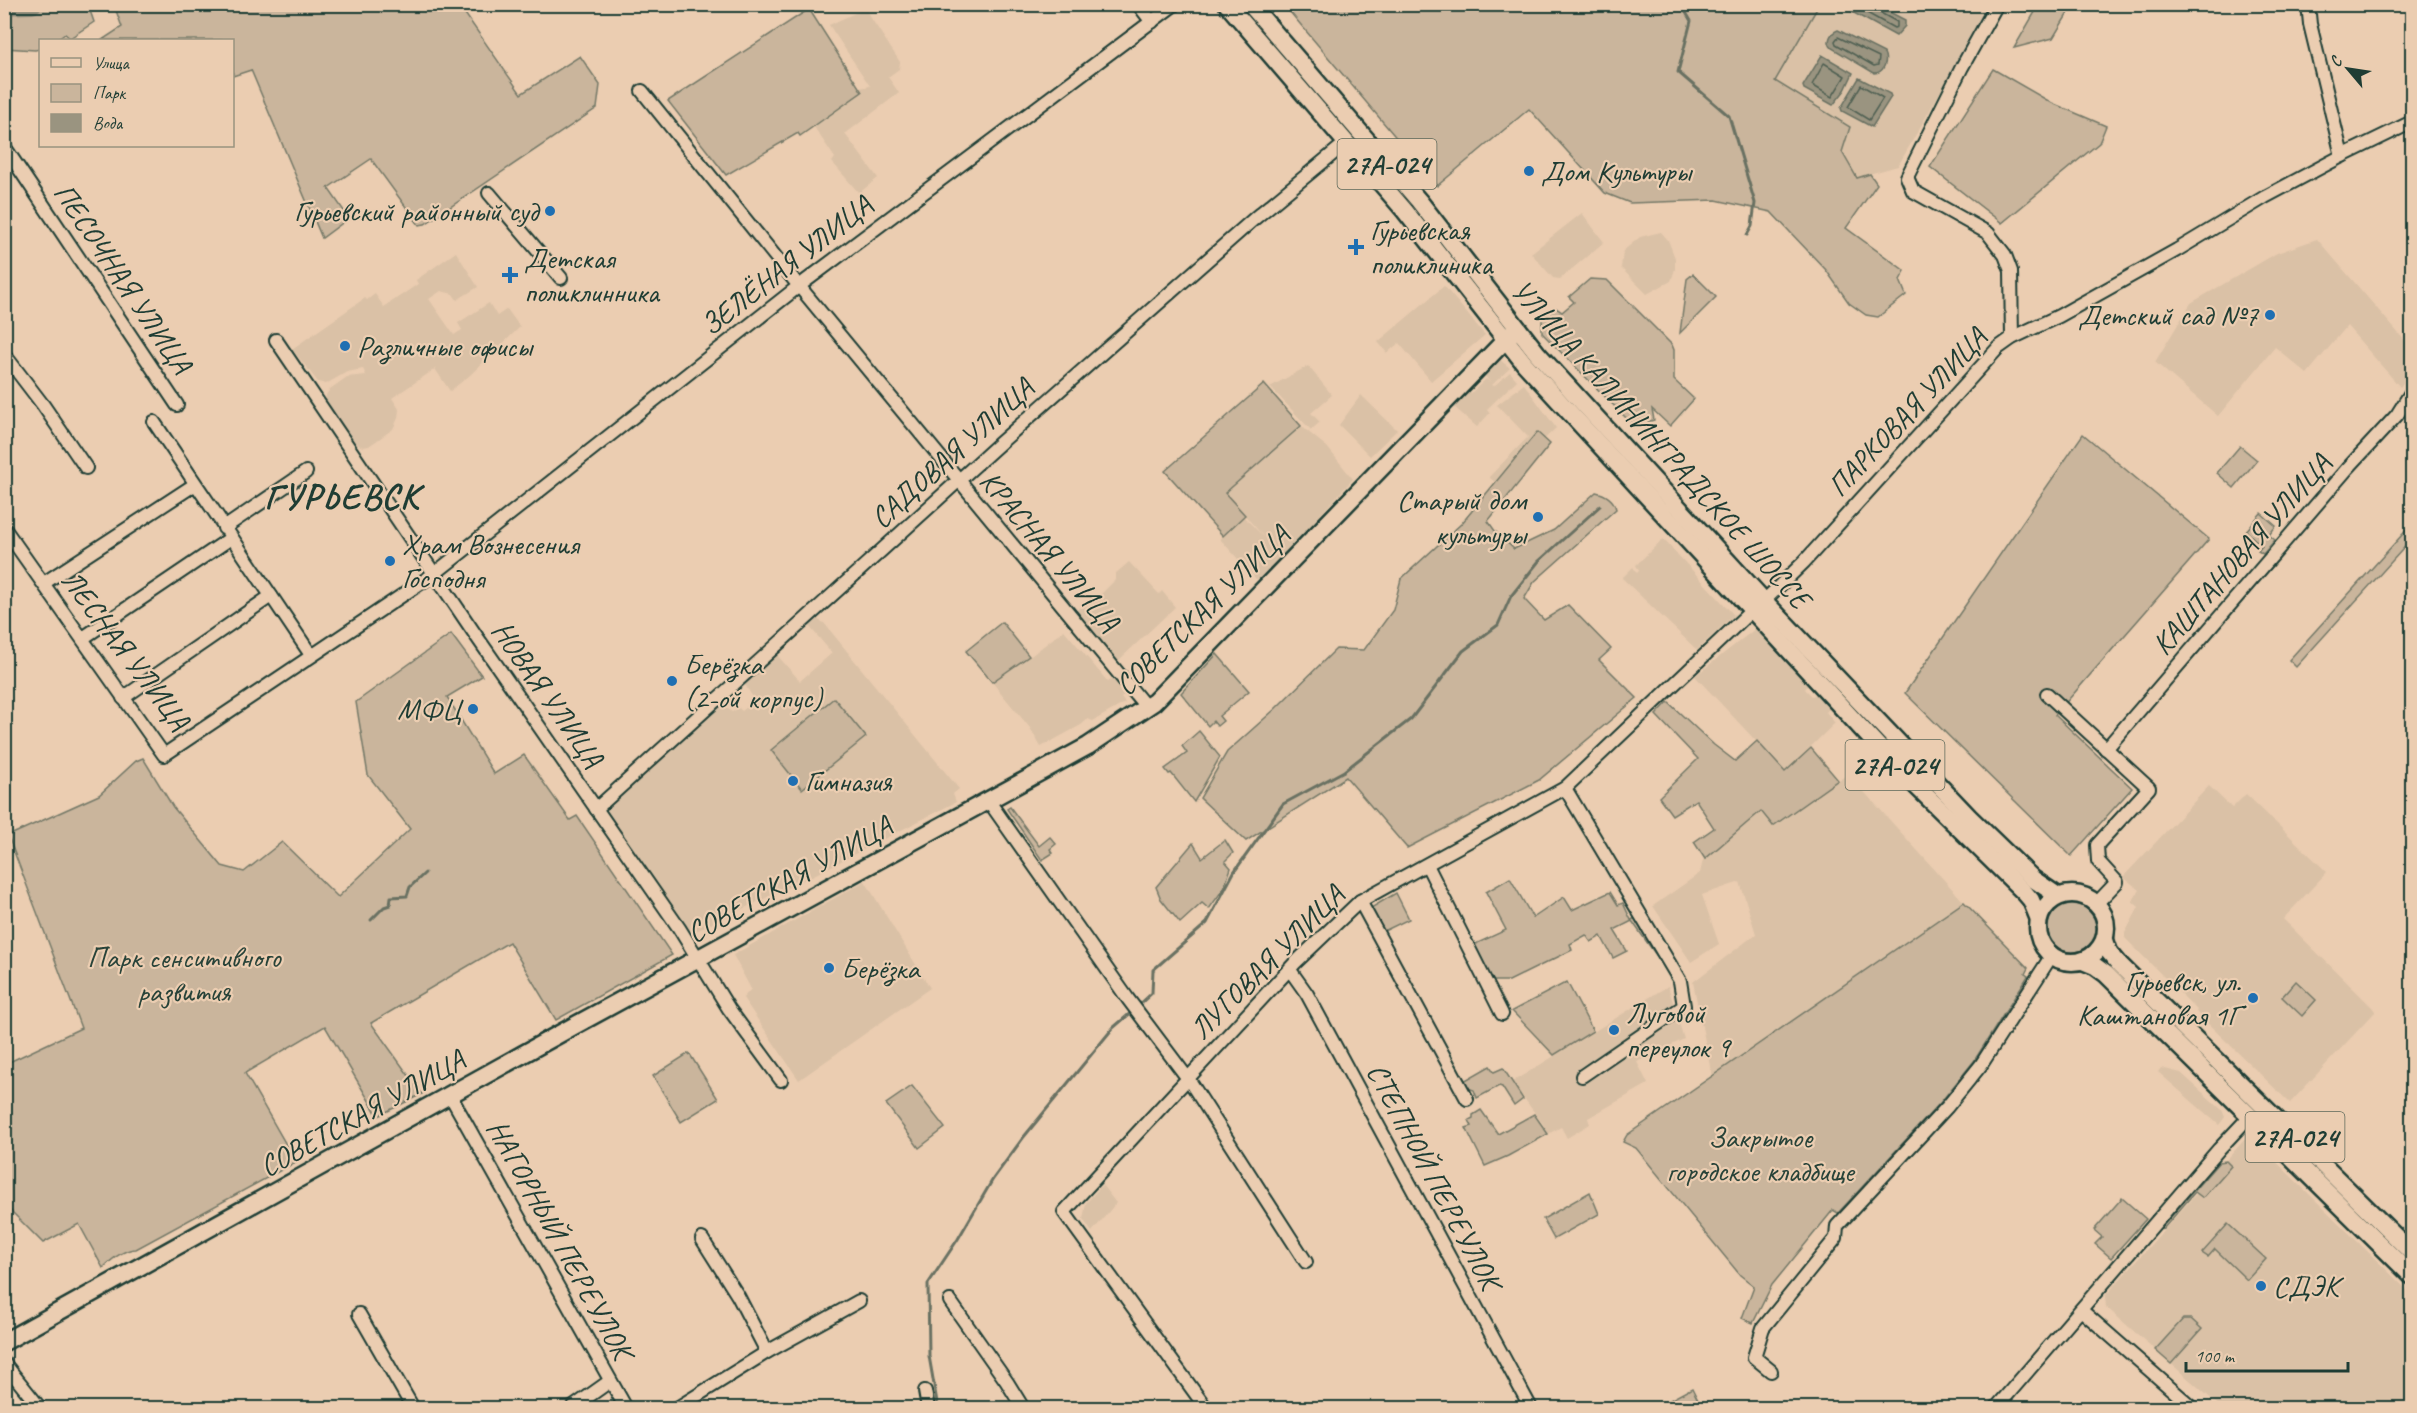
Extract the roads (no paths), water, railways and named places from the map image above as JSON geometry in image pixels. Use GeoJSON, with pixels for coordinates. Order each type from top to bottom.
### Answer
{"type":"FeatureCollection","features":[{"type":"Feature","properties":{"kind":"main road","name":"27А-024"},"geometry":{"type":"LineString","coordinates":[[1227,4],[1511,334]]}},
{"type":"Feature","properties":{"kind":"main road","name":"УЛИЦА КАЛИНИНГРАДСКОЕ ШОССЕ"},"geometry":{"type":"LineString","coordinates":[[1250,4],[1419,201],[1511,334],[1525,364],[1757,606],[2001,850],[2038,883],[2058,897]]}},
{"type":"Feature","properties":{"kind":"main road","name":"СОВЕТСКАЯ УЛИЦА"},"geometry":{"type":"LineString","coordinates":[[4,1342],[1088,746],[1147,708],[1381,471],[1511,334]]}},
{"type":"Feature","properties":{"kind":"main road","name":"УЛИЦА КАЛИНИНГРАДСКОЕ ШОССЕ"},"geometry":{"type":"LineString","coordinates":[[1757,606],[1898,768],[2025,893],[2031,900],[2038,917]]}},
{"type":"Feature","properties":{"kind":"main road"},"geometry":{"type":"LineString","coordinates":[[2038,917],[2045,905],[2058,897],[2074,893],[2085,895],[2097,903]]}},
{"type":"Feature","properties":{"kind":"main road","name":"27А-024"},"geometry":{"type":"LineString","coordinates":[[2097,903],[2107,927],[2105,940],[2109,952],[2119,964],[2412,1253]]}},
{"type":"Feature","properties":{"kind":"main road","name":"27А-024"},"geometry":{"type":"LineString","coordinates":[[2038,917],[2037,934],[2052,956]]}},
{"type":"Feature","properties":{"kind":"main road"},"geometry":{"type":"LineString","coordinates":[[2083,961],[2098,951],[2105,940]]}},
{"type":"Feature","properties":{"kind":"main road"},"geometry":{"type":"LineString","coordinates":[[2052,956],[2068,962],[2083,961],[2106,974],[2412,1276]]}},
{"type":"Feature","properties":{"kind":"street"},"geometry":{"type":"LineString","coordinates":[[1138,4],[1152,22]]}},
{"type":"Feature","properties":{"kind":"street","name":"ЗЕЛЁНАЯ УЛИЦА"},"geometry":{"type":"LineString","coordinates":[[434,574],[799,286],[1175,4]]}},
{"type":"Feature","properties":{"kind":"street"},"geometry":{"type":"LineString","coordinates":[[1997,4],[1956,78],[1907,177],[1913,191],[1988,233],[2005,255],[2011,271],[2012,338]]}},
{"type":"Feature","properties":{"kind":"street"},"geometry":{"type":"LineString","coordinates":[[2308,4],[2310,24],[2342,156]]}},
{"type":"Feature","properties":{"kind":"street","name":"КРАСНАЯ УЛИЦА"},"geometry":{"type":"LineString","coordinates":[[642,91],[958,481],[1147,708]]}},
{"type":"Feature","properties":{"kind":"street","name":"ПАРКОВАЯ УЛИЦА"},"geometry":{"type":"LineString","coordinates":[[1757,606],[1804,562],[1998,348],[2012,338],[2059,316],[2177,250],[2265,197],[2412,122]]}},
{"type":"Feature","properties":{"kind":"street","name":"САДОВАЯ УЛИЦА"},"geometry":{"type":"LineString","coordinates":[[596,809],[958,481],[1255,218],[1347,142]]}},
{"type":"Feature","properties":{"kind":"street","name":"ПЕСОЧНАЯ УЛИЦА"},"geometry":{"type":"LineString","coordinates":[[6,149],[177,405]]}},
{"type":"Feature","properties":{"kind":"street"},"geometry":{"type":"LineString","coordinates":[[489,193],[561,278]]}},
{"type":"Feature","properties":{"kind":"street","name":"НОВАЯ УЛИЦА"},"geometry":{"type":"LineString","coordinates":[[276,340],[434,574],[679,928],[729,1009],[782,1080]]}},
{"type":"Feature","properties":{"kind":"street"},"geometry":{"type":"LineString","coordinates":[[4,354],[86,468]]}},
{"type":"Feature","properties":{"kind":"street","name":"КАШТАНОВАЯ УЛИЦА"},"geometry":{"type":"LineString","coordinates":[[2106,749],[2347,469],[2397,415],[2412,391]]}},
{"type":"Feature","properties":{"kind":"street"},"geometry":{"type":"LineString","coordinates":[[153,422],[310,655]]}},
{"type":"Feature","properties":{"kind":"street"},"geometry":{"type":"LineString","coordinates":[[83,638],[228,533],[306,472]]}},
{"type":"Feature","properties":{"kind":"street"},"geometry":{"type":"LineString","coordinates":[[44,583],[194,485]]}},
{"type":"Feature","properties":{"kind":"street","name":"ЛЕСНАЯ УЛИЦА"},"geometry":{"type":"LineString","coordinates":[[4,528],[164,755],[434,574]]}},
{"type":"Feature","properties":{"kind":"street"},"geometry":{"type":"LineString","coordinates":[[123,698],[271,597]]}},
{"type":"Feature","properties":{"kind":"street","name":"ЛУГОВАЯ УЛИЦА"},"geometry":{"type":"LineString","coordinates":[[1206,1408],[1064,1212],[1290,970],[1360,901],[1565,788],[1757,606]]}},
{"type":"Feature","properties":{"kind":"street"},"geometry":{"type":"LineString","coordinates":[[2047,694],[2149,788],[2097,845],[2098,861],[2116,882],[2097,903]]}},
{"type":"Feature","properties":{"kind":"street"},"geometry":{"type":"LineString","coordinates":[[1565,788],[1680,981],[1684,1006],[1582,1076]]}},
{"type":"Feature","properties":{"kind":"street"},"geometry":{"type":"LineString","coordinates":[[988,800],[1128,999],[1189,1080],[1306,1262]]}},
{"type":"Feature","properties":{"kind":"street"},"geometry":{"type":"LineString","coordinates":[[1427,865],[1502,1014]]}},
{"type":"Feature","properties":{"kind":"street"},"geometry":{"type":"LineString","coordinates":[[1360,901],[1467,1099]]}},
{"type":"Feature","properties":{"kind":"street"},"geometry":{"type":"LineString","coordinates":[[1771,1371],[1754,1357],[1763,1328],[1836,1238],[1837,1226],[1947,1107],[1981,1065],[2052,956]]}},
{"type":"Feature","properties":{"kind":"street","name":"СТЕПНОЙ ПЕРЕУЛОК"},"geometry":{"type":"LineString","coordinates":[[1290,970],[1307,994],[1531,1408]]}},
{"type":"Feature","properties":{"kind":"street","name":"НАГОРНЫЙ ПЕРЕУЛОК"},"geometry":{"type":"LineString","coordinates":[[450,1095],[626,1408]]}},
{"type":"Feature","properties":{"kind":"street"},"geometry":{"type":"LineString","coordinates":[[1996,1408],[2250,1116]]}},
{"type":"Feature","properties":{"kind":"street"},"geometry":{"type":"LineString","coordinates":[[702,1239],[738,1296],[767,1352]]}},
{"type":"Feature","properties":{"kind":"street"},"geometry":{"type":"LineString","coordinates":[[677,1408],[767,1352],[859,1301]]}},
{"type":"Feature","properties":{"kind":"street"},"geometry":{"type":"LineString","coordinates":[[950,1301],[1023,1408]]}},
{"type":"Feature","properties":{"kind":"street"},"geometry":{"type":"LineString","coordinates":[[2081,1310],[2193,1408]]}},
{"type":"Feature","properties":{"kind":"street"},"geometry":{"type":"LineString","coordinates":[[359,1314],[413,1408]]}},
{"type":"Feature","properties":{"kind":"street"},"geometry":{"type":"LineString","coordinates":[[4,1363],[40,1408]]}},
{"type":"Feature","properties":{"kind":"street"},"geometry":{"type":"LineString","coordinates":[[572,1408],[610,1381]]}},
{"type":"Feature","properties":{"kind":"street"},"geometry":{"type":"LineString","coordinates":[[925,1391],[928,1408]]}},
{"type":"Feature","properties":{"kind":"water"},"geometry":{"type":"Polygon","coordinates":[[[1850,5],[1876,5],[1905,20],[1905,26],[1896,36],[1852,12],[1850,5]]]}},
{"type":"Feature","properties":{"kind":"water"},"geometry":{"type":"Polygon","coordinates":[[[1838,30],[1884,53],[1886,60],[1883,69],[1874,73],[1832,48],[1829,43],[1830,38],[1838,30]]]}},
{"type":"Feature","properties":{"kind":"water"},"geometry":{"type":"Polygon","coordinates":[[[1822,55],[1853,73],[1845,90],[1833,105],[1804,89],[1803,86],[1822,55]]]}},
{"type":"Feature","properties":{"kind":"water"},"geometry":{"type":"Polygon","coordinates":[[[1859,78],[1890,94],[1891,97],[1872,127],[1842,111],[1841,108],[1859,78]]]}},
{"type":"Feature","properties":{"kind":"waterway"},"geometry":{"type":"LineString","coordinates":[[4,5],[32,4]]}},
{"type":"Feature","properties":{"kind":"waterway"},"geometry":{"type":"LineString","coordinates":[[1681,4],[1691,21],[1678,72],[1729,116],[1755,203],[1752,226],[1747,235]]}},
{"type":"Feature","properties":{"kind":"waterway"},"geometry":{"type":"LineString","coordinates":[[1139,1005],[1152,993],[1153,970],[1207,923],[1234,872],[1283,804],[1344,771],[1411,719],[1463,651],[1498,625],[1511,596],[1539,561],[1600,506]]}},
{"type":"Feature","properties":{"kind":"waterway"},"geometry":{"type":"LineString","coordinates":[[371,920],[384,907],[390,905],[391,897],[407,896],[410,887],[425,873]]}},
{"type":"Feature","properties":{"kind":"waterway"},"geometry":{"type":"LineString","coordinates":[[938,1408],[929,1356],[928,1284],[958,1239],[993,1179],[1023,1138],[1113,1028],[1134,1010]]}},
{"type":"Feature","properties":{"kind":"place","name":"Дом Культуры"},"geometry":{"type":"Point","coordinates":[1529,171]}},
{"type":"Feature","properties":{"kind":"place","name":"Гурьевский районный суд"},"geometry":{"type":"Point","coordinates":[550,211]}},
{"type":"Feature","properties":{"kind":"place","name":"Гурьевская поликлиника"},"geometry":{"type":"Point","coordinates":[1356,247]}},
{"type":"Feature","properties":{"kind":"place","name":"Детская поликлинника"},"geometry":{"type":"Point","coordinates":[510,275]}},
{"type":"Feature","properties":{"kind":"place","name":"Детский сад №7"},"geometry":{"type":"Point","coordinates":[2270,315]}},
{"type":"Feature","properties":{"kind":"place","name":"Различные офисы"},"geometry":{"type":"Point","coordinates":[345,346]}},
{"type":"Feature","properties":{"kind":"place","name":"Старый дом культуры"},"geometry":{"type":"Point","coordinates":[1538,517]}},
{"type":"Feature","properties":{"kind":"place","name":"Храм Вознесения Господня"},"geometry":{"type":"Point","coordinates":[390,561]}},
{"type":"Feature","properties":{"kind":"place","name":"Берёзка (2-ой корпус)"},"geometry":{"type":"Point","coordinates":[672,681]}},
{"type":"Feature","properties":{"kind":"place","name":"МФЦ"},"geometry":{"type":"Point","coordinates":[473,709]}},
{"type":"Feature","properties":{"kind":"place","name":"Гимназия"},"geometry":{"type":"Point","coordinates":[793,781]}},
{"type":"Feature","properties":{"kind":"place","name":"Берёзка"},"geometry":{"type":"Point","coordinates":[829,968]}},
{"type":"Feature","properties":{"kind":"place","name":"Гурьевск, ул. Каштановая 1Г"},"geometry":{"type":"Point","coordinates":[2253,998]}},
{"type":"Feature","properties":{"kind":"place","name":"Луговой переулок 9"},"geometry":{"type":"Point","coordinates":[1614,1030]}},
{"type":"Feature","properties":{"kind":"place","name":"СДЭК"},"geometry":{"type":"Point","coordinates":[2261,1286]}},
{"type":"Feature","properties":{"kind":"district","name":"ГУРЬЕВСК"},"geometry":{"type":"Point","coordinates":[342,496]}},
{"type":"Feature","properties":{"kind":"park label","name":"Парк сенситивного развития"},"geometry":{"type":"Point","coordinates":[184,974]}},
{"type":"Feature","properties":{"kind":"park label","name":"Закрытое городское кладбище"},"geometry":{"type":"Point","coordinates":[1760,1154]}}]}
